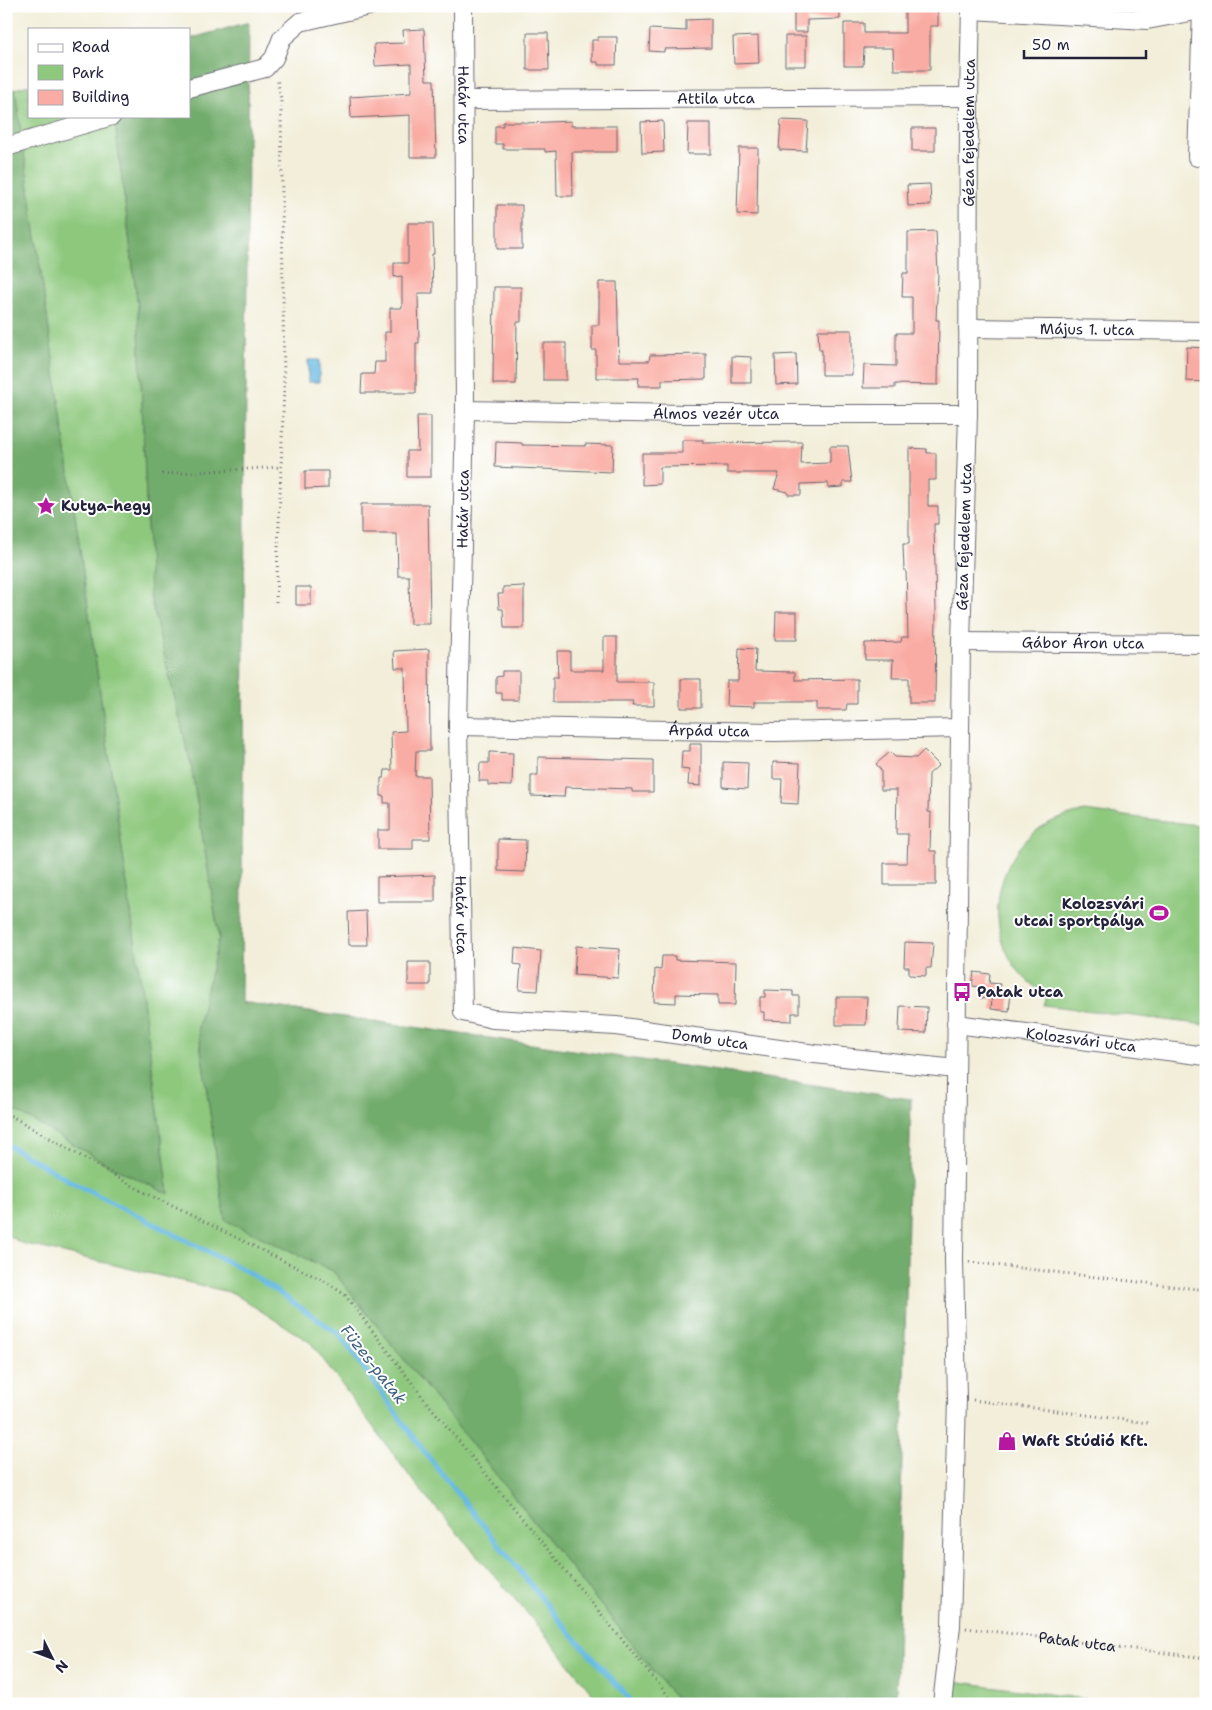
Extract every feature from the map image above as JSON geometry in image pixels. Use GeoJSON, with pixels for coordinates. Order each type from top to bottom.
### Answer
{"type":"FeatureCollection","features":[{"type":"Feature","properties":{"kind":"street"},"geometry":{"type":"LineString","coordinates":[[190,88],[265,68],[274,58],[282,38],[300,22],[370,6]]}},
{"type":"Feature","properties":{"kind":"street","name":"Határ utca"},"geometry":{"type":"LineString","coordinates":[[462,1012],[458,726],[465,410],[463,6]]}},
{"type":"Feature","properties":{"kind":"street"},"geometry":{"type":"LineString","coordinates":[[971,8],[1147,20],[1204,10],[1197,157]]}},
{"type":"Feature","properties":{"kind":"street","name":"Géza fejedelem utca"},"geometry":{"type":"LineString","coordinates":[[956,1069],[961,642],[968,414],[971,8]]}},
{"type":"Feature","properties":{"kind":"street","name":"Attila utca"},"geometry":{"type":"LineString","coordinates":[[464,100],[969,97]]}},
{"type":"Feature","properties":{"kind":"street"},"geometry":{"type":"LineString","coordinates":[[6,147],[105,118]]}},
{"type":"Feature","properties":{"kind":"street","name":"Május 1. utca"},"geometry":{"type":"LineString","coordinates":[[968,328],[1206,331]]}},
{"type":"Feature","properties":{"kind":"street","name":"Álmos vezér utca"},"geometry":{"type":"LineString","coordinates":[[465,410],[684,414],[968,414]]}},
{"type":"Feature","properties":{"kind":"street","name":"Gábor Áron utca"},"geometry":{"type":"LineString","coordinates":[[961,642],[1206,644]]}},
{"type":"Feature","properties":{"kind":"street","name":"Árpád utca"},"geometry":{"type":"LineString","coordinates":[[458,726],[775,732],[960,728]]}},
{"type":"Feature","properties":{"kind":"street","name":"Domb utca"},"geometry":{"type":"LineString","coordinates":[[462,1012],[493,1019],[616,1026],[815,1054],[956,1069]]}},
{"type":"Feature","properties":{"kind":"street","name":"Kolozsvári utca"},"geometry":{"type":"LineString","coordinates":[[956,1024],[1206,1056]]}},
{"type":"Feature","properties":{"kind":"street"},"geometry":{"type":"LineString","coordinates":[[942,1704],[951,1626],[957,1398],[954,1260],[956,1069]]}},
{"type":"Feature","properties":{"kind":"path"},"geometry":{"type":"LineString","coordinates":[[274,58],[281,99],[284,388],[276,602]]}},
{"type":"Feature","properties":{"kind":"path"},"geometry":{"type":"LineString","coordinates":[[162,474],[281,467]]}},
{"type":"Feature","properties":{"kind":"path"},"geometry":{"type":"LineString","coordinates":[[6,1113],[140,1190],[328,1283],[345,1295],[425,1400],[675,1704]]}},
{"type":"Feature","properties":{"kind":"path"},"geometry":{"type":"LineString","coordinates":[[954,1260],[1206,1290]]}},
{"type":"Feature","properties":{"kind":"path"},"geometry":{"type":"LineString","coordinates":[[957,1398],[1148,1423]]}},
{"type":"Feature","properties":{"kind":"path","name":"Patak utca"},"geometry":{"type":"LineString","coordinates":[[951,1626],[1206,1658]]}},
{"type":"Feature","properties":{"kind":"green space"},"geometry":{"type":"Polygon","coordinates":[[[249,22],[241,1002],[911,1099],[896,1704],[680,1704],[333,1271],[225,1220],[198,1027],[219,938],[191,765],[150,596],[138,307],[114,118],[190,118],[190,39],[249,22]]]}},
{"type":"Feature","properties":{"kind":"green space"},"geometry":{"type":"Polygon","coordinates":[[[28,85],[28,118],[114,118],[138,307],[150,596],[191,765],[219,938],[198,1027],[225,1220],[333,1271],[680,1704],[601,1704],[539,1627],[416,1485],[311,1343],[233,1293],[21,1243],[6,1234],[6,1105],[110,1166],[169,1194],[15,89],[28,85]]]}},
{"type":"Feature","properties":{"kind":"green space"},"geometry":{"type":"Polygon","coordinates":[[[15,89],[169,1194],[110,1166],[6,1105],[6,91],[15,89]]]}},
{"type":"Feature","properties":{"kind":"green space"},"geometry":{"type":"Polygon","coordinates":[[[1084,811],[1206,826],[1206,1025],[1044,1005],[1047,995],[1027,980],[1012,961],[1002,940],[998,917],[999,894],[1006,872],[1018,850],[1040,828],[1052,821],[1084,811]]]}},
{"type":"Feature","properties":{"kind":"green space"},"geometry":{"type":"Polygon","coordinates":[[[953,1681],[1122,1704],[954,1704],[953,1681]]]}},
{"type":"Feature","properties":{"kind":"water"},"geometry":{"type":"Polygon","coordinates":[[[308,360],[319,360],[319,382],[308,382],[308,360]]]}},
{"type":"Feature","properties":{"kind":"building"},"geometry":{"type":"Polygon","coordinates":[[[794,6],[840,6],[840,19],[807,20],[807,32],[794,32],[794,6]]]}},
{"type":"Feature","properties":{"kind":"building"},"geometry":{"type":"Polygon","coordinates":[[[905,6],[938,6],[938,26],[930,26],[930,70],[894,70],[893,48],[864,48],[863,66],[844,66],[844,23],[864,23],[864,33],[905,33],[905,6]]]}},
{"type":"Feature","properties":{"kind":"building"},"geometry":{"type":"Polygon","coordinates":[[[711,19],[711,48],[664,49],[664,52],[649,51],[650,29],[686,31],[686,20],[711,19]]]}},
{"type":"Feature","properties":{"kind":"building"},"geometry":{"type":"Polygon","coordinates":[[[424,29],[426,80],[434,80],[436,157],[410,157],[410,115],[351,118],[350,97],[411,93],[411,64],[375,66],[374,44],[404,43],[403,30],[424,29]]]}},
{"type":"Feature","properties":{"kind":"building"},"geometry":{"type":"Polygon","coordinates":[[[527,33],[548,33],[549,70],[527,70],[527,33]]]}},
{"type":"Feature","properties":{"kind":"building"},"geometry":{"type":"Polygon","coordinates":[[[758,36],[759,63],[734,64],[733,37],[758,36]]]}},
{"type":"Feature","properties":{"kind":"building"},"geometry":{"type":"Polygon","coordinates":[[[785,36],[806,36],[806,66],[785,66],[785,36]]]}},
{"type":"Feature","properties":{"kind":"building"},"geometry":{"type":"Polygon","coordinates":[[[598,37],[617,37],[616,65],[598,65],[598,62],[592,62],[592,40],[598,40],[598,37]]]}},
{"type":"Feature","properties":{"kind":"building"},"geometry":{"type":"Polygon","coordinates":[[[781,120],[808,121],[806,151],[779,150],[781,120]]]}},
{"type":"Feature","properties":{"kind":"building"},"geometry":{"type":"Polygon","coordinates":[[[571,121],[571,126],[617,126],[617,152],[572,152],[573,196],[557,196],[556,151],[545,152],[545,149],[503,149],[503,144],[495,144],[495,126],[503,126],[503,122],[571,121]]]}},
{"type":"Feature","properties":{"kind":"building"},"geometry":{"type":"Polygon","coordinates":[[[663,121],[664,152],[642,153],[641,122],[663,121]]]}},
{"type":"Feature","properties":{"kind":"building"},"geometry":{"type":"Polygon","coordinates":[[[688,123],[711,123],[711,154],[687,154],[688,123]]]}},
{"type":"Feature","properties":{"kind":"building"},"geometry":{"type":"Polygon","coordinates":[[[912,128],[935,128],[935,151],[912,151],[912,128]]]}},
{"type":"Feature","properties":{"kind":"building"},"geometry":{"type":"Polygon","coordinates":[[[739,148],[758,148],[757,215],[737,214],[739,148]]]}},
{"type":"Feature","properties":{"kind":"building"},"geometry":{"type":"Polygon","coordinates":[[[930,184],[931,205],[908,206],[907,185],[930,184]]]}},
{"type":"Feature","properties":{"kind":"building"},"geometry":{"type":"Polygon","coordinates":[[[497,205],[522,205],[522,249],[497,249],[497,205]]]}},
{"type":"Feature","properties":{"kind":"building"},"geometry":{"type":"Polygon","coordinates":[[[408,223],[433,223],[433,293],[418,293],[419,343],[416,343],[416,393],[361,393],[362,374],[374,374],[375,362],[385,362],[385,332],[390,332],[390,308],[402,308],[402,276],[394,277],[394,263],[408,263],[408,223]]]}},
{"type":"Feature","properties":{"kind":"building"},"geometry":{"type":"Polygon","coordinates":[[[936,231],[938,274],[936,320],[939,320],[938,385],[895,384],[895,388],[863,388],[864,365],[896,366],[896,333],[912,333],[912,297],[902,297],[903,273],[908,273],[908,232],[936,231]]]}},
{"type":"Feature","properties":{"kind":"building"},"geometry":{"type":"Polygon","coordinates":[[[599,282],[617,282],[619,361],[649,361],[650,355],[706,354],[706,379],[662,380],[662,386],[638,386],[639,378],[596,378],[596,350],[592,350],[592,325],[599,325],[599,282]]]}},
{"type":"Feature","properties":{"kind":"building"},"geometry":{"type":"Polygon","coordinates":[[[494,287],[521,287],[521,322],[517,322],[516,384],[493,384],[494,287]]]}},
{"type":"Feature","properties":{"kind":"building"},"geometry":{"type":"Polygon","coordinates":[[[818,330],[852,330],[852,375],[822,375],[822,350],[819,350],[818,330]]]}},
{"type":"Feature","properties":{"kind":"building"},"geometry":{"type":"Polygon","coordinates":[[[543,343],[566,343],[566,380],[543,380],[543,343]]]}},
{"type":"Feature","properties":{"kind":"building"},"geometry":{"type":"Polygon","coordinates":[[[1187,347],[1206,348],[1206,382],[1186,381],[1187,347]]]}},
{"type":"Feature","properties":{"kind":"building"},"geometry":{"type":"Polygon","coordinates":[[[796,354],[797,384],[776,385],[775,355],[796,354]]]}},
{"type":"Feature","properties":{"kind":"building"},"geometry":{"type":"Polygon","coordinates":[[[732,356],[751,357],[751,383],[732,383],[732,356]]]}},
{"type":"Feature","properties":{"kind":"building"},"geometry":{"type":"Polygon","coordinates":[[[417,416],[431,416],[431,477],[407,477],[407,451],[418,451],[417,416]]]}},
{"type":"Feature","properties":{"kind":"building"},"geometry":{"type":"Polygon","coordinates":[[[682,440],[703,440],[703,443],[802,442],[801,464],[830,463],[830,446],[848,446],[852,482],[843,482],[843,487],[828,488],[828,483],[801,484],[801,495],[788,495],[788,492],[774,489],[779,473],[727,473],[727,466],[660,467],[660,484],[642,485],[642,453],[682,453],[682,440]]]}},
{"type":"Feature","properties":{"kind":"building"},"geometry":{"type":"Polygon","coordinates":[[[496,442],[522,443],[522,445],[613,445],[612,472],[495,467],[496,442]]]}},
{"type":"Feature","properties":{"kind":"building"},"geometry":{"type":"Polygon","coordinates":[[[909,448],[927,449],[927,453],[936,453],[936,480],[928,480],[928,506],[938,506],[938,524],[934,524],[936,613],[935,703],[909,703],[909,678],[892,678],[893,660],[865,660],[865,643],[901,642],[902,637],[908,637],[906,570],[904,570],[903,544],[909,544],[909,448]]]}},
{"type":"Feature","properties":{"kind":"building"},"geometry":{"type":"Polygon","coordinates":[[[305,471],[328,471],[328,488],[305,489],[305,471]]]}},
{"type":"Feature","properties":{"kind":"building"},"geometry":{"type":"Polygon","coordinates":[[[361,504],[428,504],[430,624],[410,624],[409,576],[398,576],[397,534],[361,534],[361,504]]]}},
{"type":"Feature","properties":{"kind":"building"},"geometry":{"type":"Polygon","coordinates":[[[524,586],[524,628],[504,628],[503,609],[499,609],[498,594],[503,594],[503,587],[524,586]]]}},
{"type":"Feature","properties":{"kind":"building"},"geometry":{"type":"Polygon","coordinates":[[[296,587],[311,587],[311,605],[296,605],[296,587]]]}},
{"type":"Feature","properties":{"kind":"building"},"geometry":{"type":"Polygon","coordinates":[[[776,612],[797,612],[797,640],[775,640],[776,612]]]}},
{"type":"Feature","properties":{"kind":"building"},"geometry":{"type":"Polygon","coordinates":[[[604,637],[617,637],[617,682],[654,682],[654,706],[632,706],[633,702],[553,702],[553,677],[558,677],[557,651],[570,651],[570,670],[604,670],[604,637]]]}},
{"type":"Feature","properties":{"kind":"building"},"geometry":{"type":"Polygon","coordinates":[[[739,648],[756,649],[755,671],[795,672],[795,680],[857,679],[857,704],[847,704],[846,710],[817,710],[817,702],[754,702],[754,707],[726,706],[727,681],[738,681],[739,648]]]}},
{"type":"Feature","properties":{"kind":"building"},"geometry":{"type":"Polygon","coordinates":[[[429,649],[430,751],[416,751],[415,776],[429,776],[430,839],[413,839],[413,849],[378,849],[378,830],[390,830],[390,803],[384,803],[384,796],[381,796],[381,778],[384,778],[385,770],[392,770],[391,732],[406,731],[405,668],[395,668],[394,651],[429,649]]]}},
{"type":"Feature","properties":{"kind":"building"},"geometry":{"type":"Polygon","coordinates":[[[502,671],[519,671],[519,700],[502,700],[502,693],[496,693],[496,677],[502,676],[502,671]]]}},
{"type":"Feature","properties":{"kind":"building"},"geometry":{"type":"Polygon","coordinates":[[[681,679],[701,679],[701,708],[681,708],[681,679]]]}},
{"type":"Feature","properties":{"kind":"building"},"geometry":{"type":"Polygon","coordinates":[[[690,744],[701,744],[701,786],[688,785],[689,770],[681,769],[682,751],[690,751],[690,744]]]}},
{"type":"Feature","properties":{"kind":"building"},"geometry":{"type":"Polygon","coordinates":[[[924,750],[939,765],[929,774],[928,812],[931,812],[930,851],[936,851],[936,885],[884,885],[884,863],[907,863],[908,834],[896,834],[897,790],[881,790],[881,770],[876,764],[890,752],[895,757],[916,758],[924,750]]]}},
{"type":"Feature","properties":{"kind":"building"},"geometry":{"type":"Polygon","coordinates":[[[489,752],[513,753],[512,786],[488,785],[488,781],[479,781],[480,763],[489,763],[489,752]]]}},
{"type":"Feature","properties":{"kind":"building"},"geometry":{"type":"Polygon","coordinates":[[[538,757],[653,760],[653,792],[632,792],[632,789],[565,787],[564,797],[531,796],[531,775],[538,775],[538,757]]]}},
{"type":"Feature","properties":{"kind":"building"},"geometry":{"type":"Polygon","coordinates":[[[723,762],[748,763],[747,789],[723,787],[723,762]]]}},
{"type":"Feature","properties":{"kind":"building"},"geometry":{"type":"Polygon","coordinates":[[[773,762],[800,763],[798,804],[781,803],[782,779],[773,779],[773,762]]]}},
{"type":"Feature","properties":{"kind":"building"},"geometry":{"type":"Polygon","coordinates":[[[498,839],[526,840],[525,872],[498,871],[498,839]]]}},
{"type":"Feature","properties":{"kind":"building"},"geometry":{"type":"Polygon","coordinates":[[[435,875],[435,902],[377,902],[377,877],[435,875]]]}},
{"type":"Feature","properties":{"kind":"building"},"geometry":{"type":"Polygon","coordinates":[[[366,911],[367,945],[349,945],[348,912],[366,911]]]}},
{"type":"Feature","properties":{"kind":"building"},"geometry":{"type":"Polygon","coordinates":[[[905,942],[933,943],[931,968],[926,968],[926,976],[909,975],[909,967],[904,967],[905,942]]]}},
{"type":"Feature","properties":{"kind":"building"},"geometry":{"type":"Polygon","coordinates":[[[576,946],[620,949],[618,978],[574,975],[576,946]]]}},
{"type":"Feature","properties":{"kind":"building"},"geometry":{"type":"Polygon","coordinates":[[[515,948],[541,951],[538,991],[519,990],[521,965],[514,964],[515,948]]]}},
{"type":"Feature","properties":{"kind":"building"},"geometry":{"type":"Polygon","coordinates":[[[662,956],[675,956],[675,960],[736,962],[735,1005],[718,1005],[718,995],[676,994],[676,1003],[654,1002],[655,969],[661,970],[662,956]]]}},
{"type":"Feature","properties":{"kind":"building"},"geometry":{"type":"Polygon","coordinates":[[[408,962],[430,962],[430,985],[408,985],[408,962]]]}},
{"type":"Feature","properties":{"kind":"building"},"geometry":{"type":"Polygon","coordinates":[[[974,972],[990,974],[989,983],[1000,984],[999,991],[1011,993],[1009,1011],[991,1009],[992,999],[981,998],[983,987],[972,986],[974,972]]]}},
{"type":"Feature","properties":{"kind":"building"},"geometry":{"type":"Polygon","coordinates":[[[765,990],[793,991],[793,996],[799,996],[799,1013],[792,1013],[792,1021],[764,1020],[764,1012],[760,1012],[760,997],[765,997],[765,990]]]}},
{"type":"Feature","properties":{"kind":"building"},"geometry":{"type":"Polygon","coordinates":[[[836,997],[867,997],[866,1025],[836,1025],[836,997]]]}},
{"type":"Feature","properties":{"kind":"building"},"geometry":{"type":"Polygon","coordinates":[[[900,1006],[927,1007],[926,1033],[899,1032],[900,1006]]]}},
{"type":"Feature","properties":{"kind":"waterway","name":"Füzes-patak"},"geometry":{"type":"LineString","coordinates":[[6,1144],[70,1181],[250,1273],[339,1334],[423,1450],[559,1620],[634,1704]]}},
{"type":"Feature","properties":{"kind":"place","name":"Kutya-hegy"},"geometry":{"type":"Point","coordinates":[46,506]}},
{"type":"Feature","properties":{"kind":"place","name":"Kolozsvári utcai sportpálya"},"geometry":{"type":"Point","coordinates":[1159,913]}},
{"type":"Feature","properties":{"kind":"place","name":"Patak utca"},"geometry":{"type":"Point","coordinates":[962,992]}},
{"type":"Feature","properties":{"kind":"place","name":"Waft Stúdió Kft."},"geometry":{"type":"Point","coordinates":[1007,1441]}}]}
